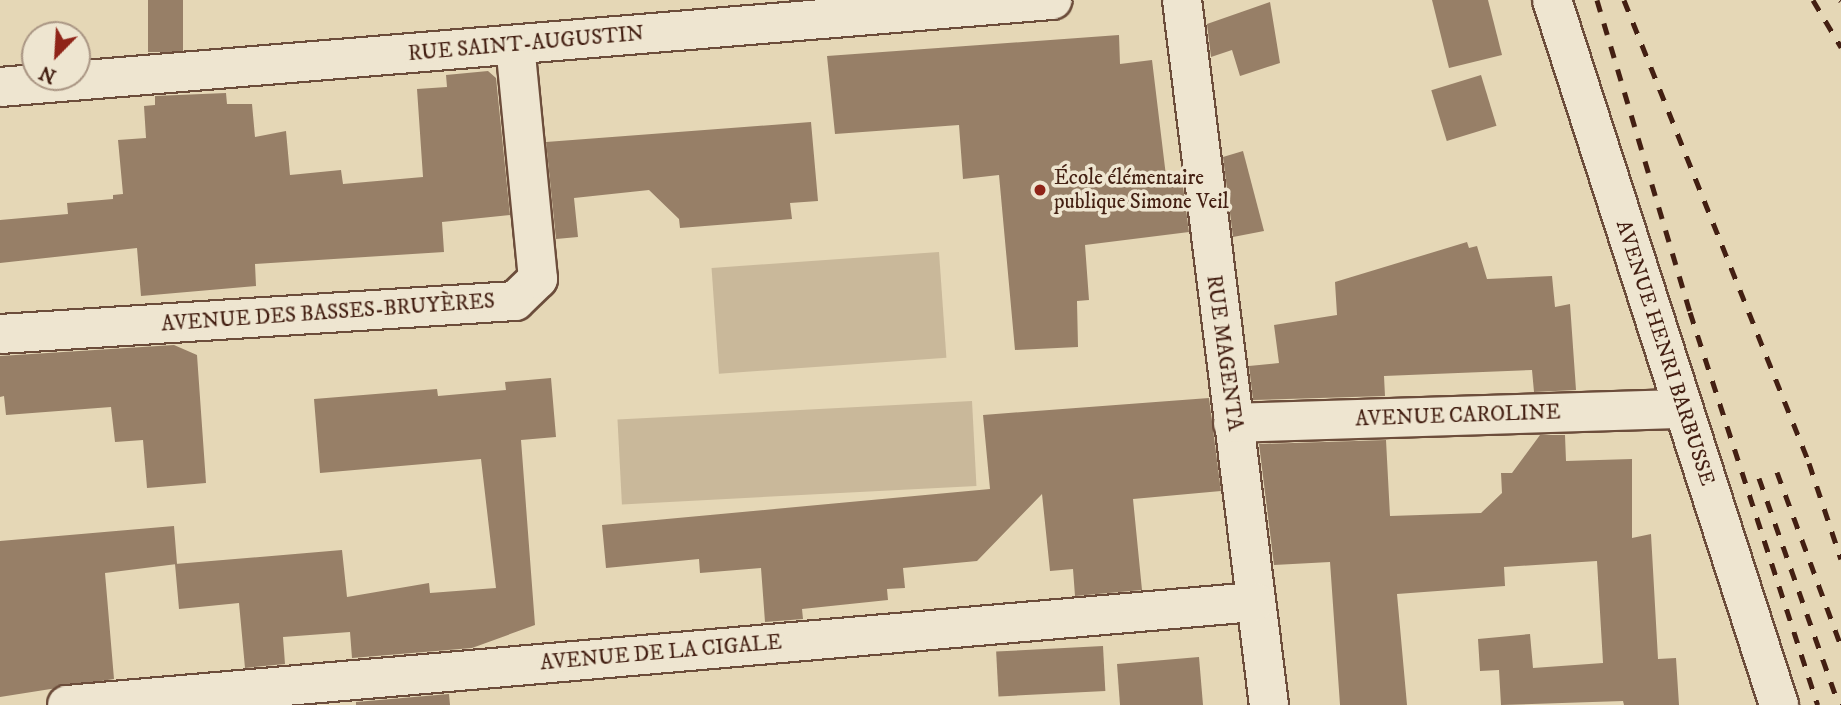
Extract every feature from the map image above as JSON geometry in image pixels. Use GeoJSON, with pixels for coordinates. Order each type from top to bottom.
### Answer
{"type":"FeatureCollection","features":[{"type":"Feature","properties":{"kind":"street","name":"RUE SAINT-AUGUSTIN"},"geometry":{"type":"LineString","coordinates":[[0,87],[1052,0]]}},
{"type":"Feature","properties":{"kind":"street","name":"RUE MAGENTA"},"geometry":{"type":"LineString","coordinates":[[1182,0],[1269,705]]}},
{"type":"Feature","properties":{"kind":"street","name":"AVENUE HENRI BARBUSSE"},"geometry":{"type":"LineString","coordinates":[[1552,0],[1779,705]]}},
{"type":"Feature","properties":{"kind":"street","name":"AVENUE DES BASSES-BRUYÈRES"},"geometry":{"type":"LineString","coordinates":[[0,334],[515,301],[538,279],[515,45]]}},
{"type":"Feature","properties":{"kind":"street","name":"AVENUE CAROLINE"},"geometry":{"type":"LineString","coordinates":[[1233,424],[1683,408]]}},
{"type":"Feature","properties":{"kind":"street","name":"AVENUE DE LA CIGALE"},"geometry":{"type":"LineString","coordinates":[[67,705],[1255,601]]}},
{"type":"Feature","properties":{"kind":"shaded area"},"geometry":{"type":"Polygon","coordinates":[[[939,252],[946,358],[719,374],[712,268],[939,252]]]}},
{"type":"Feature","properties":{"kind":"shaded area"},"geometry":{"type":"Polygon","coordinates":[[[972,401],[976,486],[622,504],[617,420],[972,401]]]}},
{"type":"Feature","properties":{"kind":"building"},"geometry":{"type":"Polygon","coordinates":[[[148,0],[183,0],[183,52],[148,52],[148,0]]]}},
{"type":"Feature","properties":{"kind":"building"},"geometry":{"type":"Polygon","coordinates":[[[1432,0],[1488,0],[1502,55],[1449,68],[1432,0]]]}},
{"type":"Feature","properties":{"kind":"building"},"geometry":{"type":"Polygon","coordinates":[[[1270,2],[1280,63],[1240,76],[1232,50],[1211,57],[1207,24],[1270,2]]]}},
{"type":"Feature","properties":{"kind":"building","name":"École élémentaire publique Simone Veil"},"geometry":{"type":"Polygon","coordinates":[[[1119,35],[1120,64],[1152,60],[1166,176],[1181,171],[1189,232],[1085,245],[1089,300],[1077,301],[1078,347],[1015,350],[999,175],[963,179],[959,125],[835,134],[827,56],[1119,35]]]}},
{"type":"Feature","properties":{"kind":"building"},"geometry":{"type":"Polygon","coordinates":[[[488,71],[496,78],[510,215],[442,222],[444,252],[255,264],[256,286],[141,296],[137,248],[0,263],[0,220],[68,214],[67,203],[113,199],[113,195],[123,194],[118,140],[146,138],[144,106],[155,105],[155,96],[226,93],[227,104],[252,104],[255,137],[286,131],[290,175],[341,170],[343,184],[423,177],[417,89],[447,87],[446,75],[488,71]]]}},
{"type":"Feature","properties":{"kind":"building"},"geometry":{"type":"Polygon","coordinates":[[[1481,75],[1496,126],[1447,141],[1431,90],[1481,75]]]}},
{"type":"Feature","properties":{"kind":"building"},"geometry":{"type":"Polygon","coordinates":[[[811,122],[818,201],[790,203],[792,219],[680,228],[679,219],[649,190],[574,198],[578,237],[556,239],[546,142],[811,122]]]}},
{"type":"Feature","properties":{"kind":"building"},"geometry":{"type":"Polygon","coordinates":[[[1243,151],[1264,231],[1233,237],[1223,157],[1243,151]]]}},
{"type":"Feature","properties":{"kind":"building"},"geometry":{"type":"Polygon","coordinates":[[[1467,242],[1469,248],[1477,246],[1487,279],[1552,276],[1555,307],[1570,304],[1576,390],[1534,392],[1532,370],[1384,376],[1385,396],[1253,400],[1249,366],[1279,363],[1274,325],[1337,315],[1335,282],[1467,242]]]}},
{"type":"Feature","properties":{"kind":"building"},"geometry":{"type":"Polygon","coordinates":[[[174,345],[197,355],[206,483],[147,488],[143,440],[115,442],[111,407],[6,415],[4,396],[0,397],[0,356],[174,345]]]}},
{"type":"Feature","properties":{"kind":"building"},"geometry":{"type":"Polygon","coordinates":[[[551,378],[556,437],[521,440],[535,625],[472,648],[352,658],[350,632],[283,637],[285,664],[245,668],[239,603],[179,609],[175,564],[342,550],[347,597],[429,583],[430,593],[496,588],[481,459],[320,473],[314,399],[437,389],[438,396],[506,390],[505,382],[551,378]]]}},
{"type":"Feature","properties":{"kind":"building"},"geometry":{"type":"Polygon","coordinates":[[[1209,398],[1221,491],[1133,499],[1142,590],[1075,596],[1073,569],[1050,571],[1042,494],[977,561],[903,568],[905,588],[887,589],[888,600],[802,609],[803,619],[765,622],[761,568],[700,573],[699,559],[606,568],[602,525],[990,489],[983,415],[1209,398]]]}},
{"type":"Feature","properties":{"kind":"building"},"geometry":{"type":"Polygon","coordinates":[[[1540,435],[1565,435],[1566,461],[1632,459],[1632,538],[1651,534],[1658,659],[1676,658],[1679,705],[1624,705],[1623,701],[1501,705],[1499,670],[1480,671],[1478,639],[1530,634],[1533,668],[1603,663],[1597,561],[1504,567],[1505,586],[1397,594],[1407,705],[1340,705],[1330,562],[1274,565],[1259,444],[1386,440],[1390,516],[1481,513],[1502,493],[1501,473],[1512,473],[1540,435]]]}},
{"type":"Feature","properties":{"kind":"building"},"geometry":{"type":"Polygon","coordinates":[[[174,526],[177,564],[105,573],[114,679],[0,697],[0,541],[174,526]]]}},
{"type":"Feature","properties":{"kind":"building"},"geometry":{"type":"Polygon","coordinates":[[[1103,646],[1105,691],[999,697],[996,652],[1103,646]]]}},
{"type":"Feature","properties":{"kind":"building"},"geometry":{"type":"Polygon","coordinates":[[[1199,657],[1203,705],[1120,705],[1117,664],[1199,657]]]}},
{"type":"Feature","properties":{"kind":"building"},"geometry":{"type":"Polygon","coordinates":[[[449,694],[450,705],[356,705],[356,702],[449,694]]]}},
{"type":"Feature","properties":{"kind":"railway"},"geometry":{"type":"LineString","coordinates":[[1597,0],[1690,312],[1818,705]]}},
{"type":"Feature","properties":{"kind":"railway"},"geometry":{"type":"LineString","coordinates":[[1624,0],[1809,463],[1841,559]]}},
{"type":"Feature","properties":{"kind":"railway"},"geometry":{"type":"LineString","coordinates":[[1813,0],[1841,47]]}},
{"type":"Feature","properties":{"kind":"railway"},"geometry":{"type":"LineString","coordinates":[[1777,472],[1841,646]]}},
{"type":"Feature","properties":{"kind":"railway"},"geometry":{"type":"LineString","coordinates":[[1759,478],[1839,705]]}},
{"type":"Feature","properties":{"kind":"place","name":"École élémentaire publique Simone Veil"},"geometry":{"type":"Point","coordinates":[1040,190]}}]}
